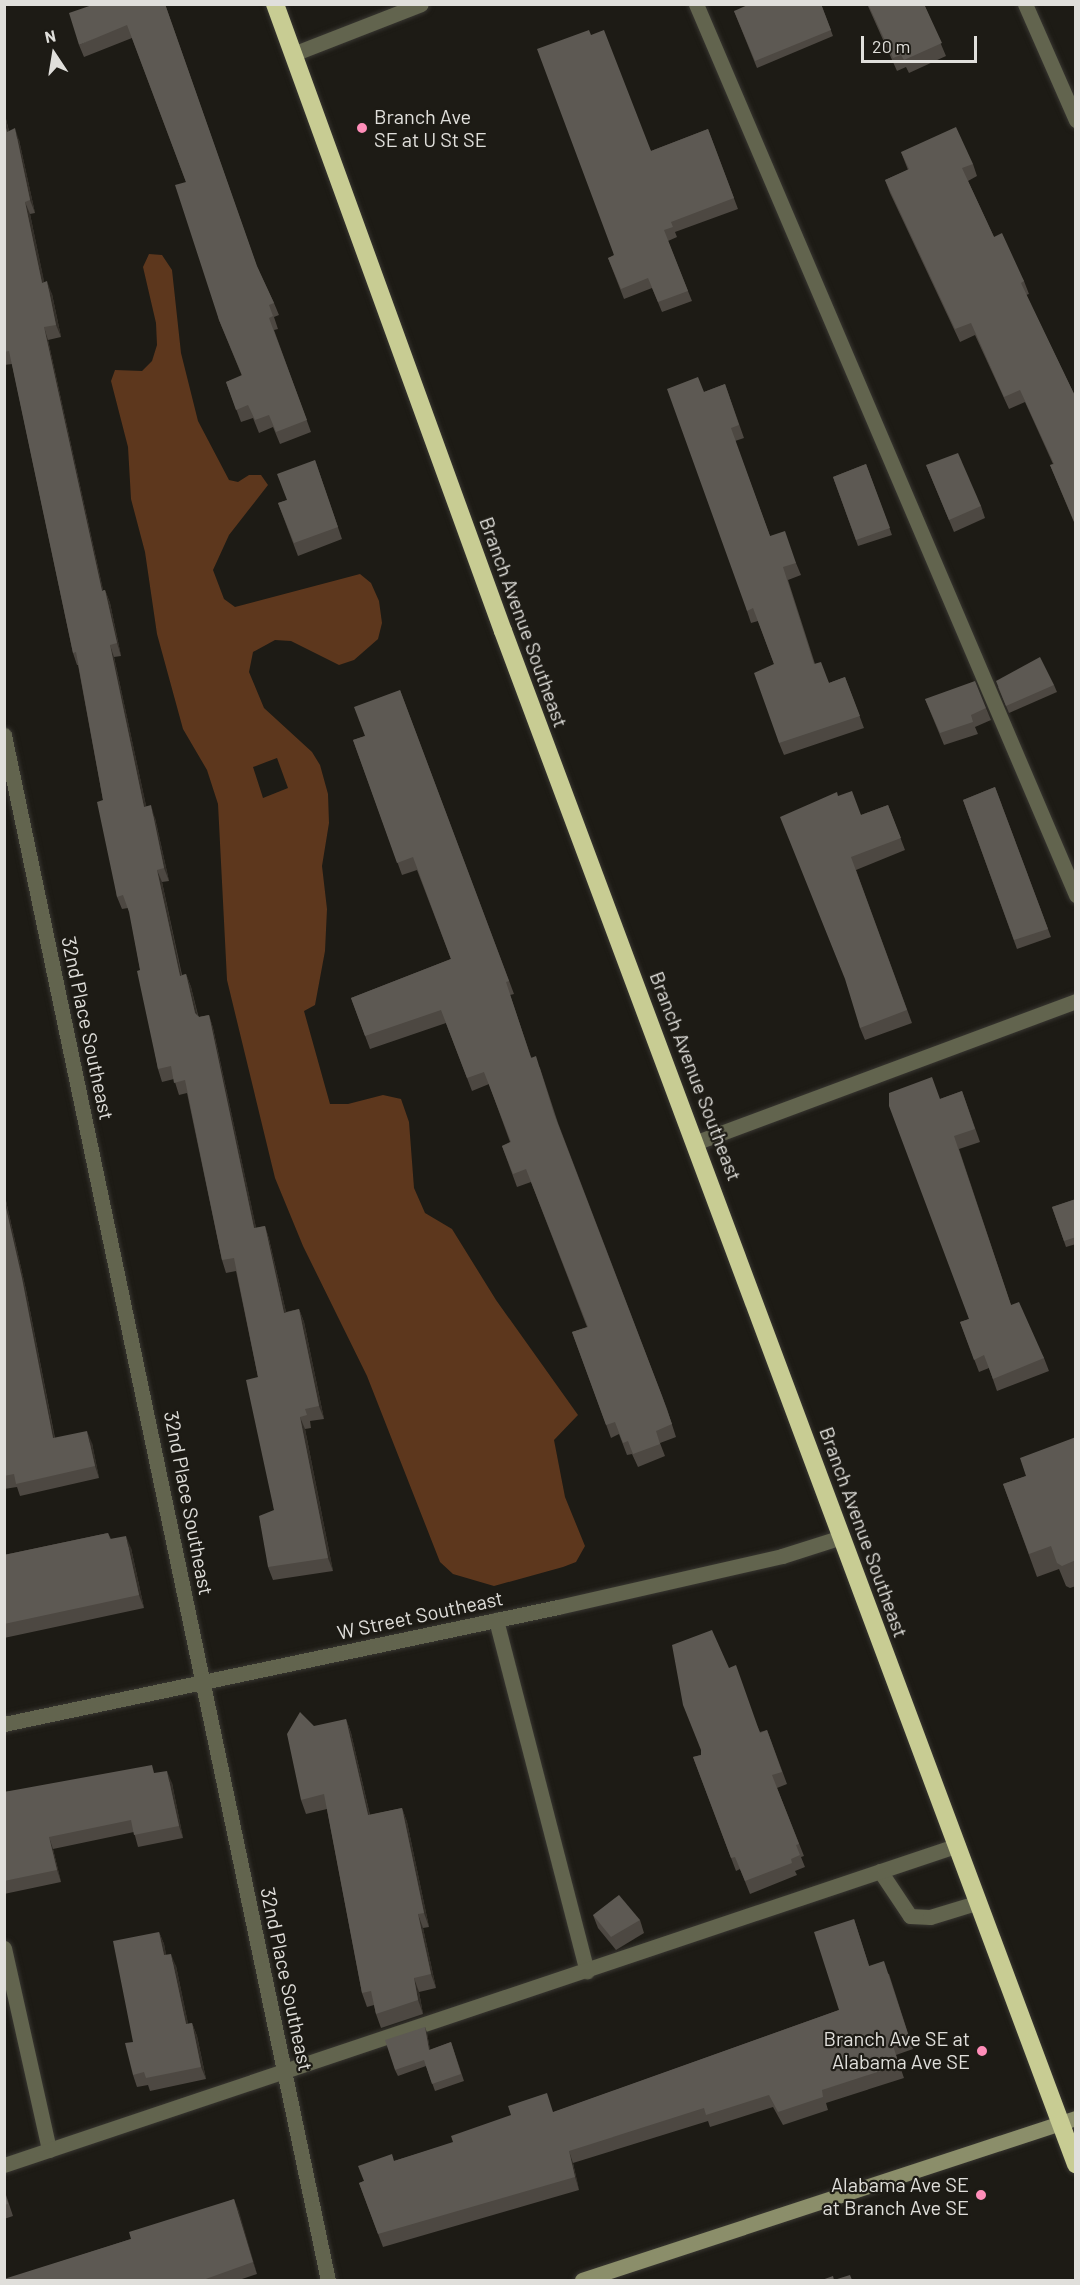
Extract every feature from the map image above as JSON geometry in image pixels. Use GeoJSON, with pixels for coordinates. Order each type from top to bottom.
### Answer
{"type":"FeatureCollection","features":[{"type":"Feature","properties":{"kind":"highway","name":"Branch Avenue Southeast"},"geometry":{"type":"LineString","coordinates":[[275,4],[503,631],[697,1142],[842,1537],[979,1902],[1068,2121],[1076,2164]]}},
{"type":"Feature","properties":{"kind":"main road"},"geometry":{"type":"LineString","coordinates":[[582,2280],[1068,2121]]}},
{"type":"Feature","properties":{"kind":"street"},"geometry":{"type":"LineString","coordinates":[[293,54],[421,4]]}},
{"type":"Feature","properties":{"kind":"street"},"geometry":{"type":"LineString","coordinates":[[696,4],[1076,895]]}},
{"type":"Feature","properties":{"kind":"street"},"geometry":{"type":"LineString","coordinates":[[1026,4],[1074,114]]}},
{"type":"Feature","properties":{"kind":"street","name":"32nd Place Southeast"},"geometry":{"type":"LineString","coordinates":[[4,735],[328,2280]]}},
{"type":"Feature","properties":{"kind":"street"},"geometry":{"type":"LineString","coordinates":[[697,1142],[1076,1001]]}},
{"type":"Feature","properties":{"kind":"street","name":"W Street Southeast"},"geometry":{"type":"LineString","coordinates":[[4,1724],[496,1620],[782,1556],[842,1537]]}},
{"type":"Feature","properties":{"kind":"street"},"geometry":{"type":"LineString","coordinates":[[496,1620],[586,1971]]}},
{"type":"Feature","properties":{"kind":"street"},"geometry":{"type":"LineString","coordinates":[[4,2165],[958,1845]]}},
{"type":"Feature","properties":{"kind":"street"},"geometry":{"type":"LineString","coordinates":[[880,1871],[910,1916],[930,1917],[979,1902]]}},
{"type":"Feature","properties":{"kind":"street"},"geometry":{"type":"LineString","coordinates":[[4,1948],[49,2150]]}},
{"type":"Feature","properties":{"kind":"shaded area"},"geometry":{"type":"Polygon","coordinates":[[[149,254],[162,255],[172,270],[181,353],[198,421],[229,480],[238,482],[249,475],[261,475],[268,485],[229,535],[213,570],[224,599],[235,607],[360,574],[371,583],[379,601],[382,623],[378,639],[354,660],[339,665],[291,641],[275,640],[253,652],[249,672],[264,708],[312,752],[320,765],[328,794],[329,823],[322,866],[327,909],[325,951],[315,1005],[304,1011],[330,1104],[348,1104],[383,1095],[401,1099],[409,1122],[414,1188],[425,1213],[452,1229],[496,1300],[578,1415],[554,1440],[565,1497],[585,1546],[576,1562],[563,1567],[494,1586],[453,1574],[440,1562],[367,1376],[303,1246],[275,1178],[227,980],[218,804],[207,770],[183,729],[157,634],[145,552],[131,499],[128,447],[111,381],[115,370],[142,371],[152,361],[157,345],[156,323],[143,267],[149,254]],[[277,758],[253,767],[263,798],[288,788],[277,758]]]}},
{"type":"Feature","properties":{"kind":"building"},"geometry":{"type":"Polygon","coordinates":[[[95,4],[165,4],[257,266],[274,303],[269,305],[273,316],[269,318],[307,420],[276,432],[269,415],[255,420],[248,405],[236,410],[226,382],[242,375],[219,320],[175,185],[186,182],[127,25],[79,45],[69,13],[95,4]]]}},
{"type":"Feature","properties":{"kind":"building"},"geometry":{"type":"Polygon","coordinates":[[[750,4],[821,4],[831,30],[755,61],[734,11],[750,4]]]}},
{"type":"Feature","properties":{"kind":"building"},"geometry":{"type":"Polygon","coordinates":[[[868,4],[924,4],[942,43],[904,60],[901,55],[893,58],[868,4]]]}},
{"type":"Feature","properties":{"kind":"building"},"geometry":{"type":"Polygon","coordinates":[[[589,30],[591,35],[604,30],[651,151],[708,129],[734,198],[671,222],[673,227],[664,230],[688,291],[658,302],[648,278],[621,289],[608,258],[614,255],[537,49],[589,30]]]}},
{"type":"Feature","properties":{"kind":"building"},"geometry":{"type":"Polygon","coordinates":[[[4,120],[7,132],[15,128],[30,200],[25,202],[42,283],[47,281],[56,325],[44,327],[102,591],[105,590],[117,643],[110,645],[144,807],[151,805],[164,868],[157,870],[180,976],[186,974],[195,1013],[199,1017],[209,1015],[254,1228],[265,1226],[284,1313],[299,1309],[319,1406],[305,1409],[307,1415],[300,1417],[328,1558],[268,1567],[259,1516],[274,1510],[246,1380],[258,1377],[234,1258],[222,1260],[185,1080],[174,1083],[171,1066],[158,1069],[137,971],[140,970],[129,912],[123,895],[117,897],[97,802],[103,800],[76,652],[73,653],[9,351],[4,352],[4,120]]]}},
{"type":"Feature","properties":{"kind":"building"},"geometry":{"type":"Polygon","coordinates":[[[956,127],[973,164],[962,168],[994,237],[1002,233],[1024,281],[1021,283],[1076,398],[1076,526],[1050,465],[1054,464],[1020,390],[1004,397],[971,323],[955,329],[885,180],[909,169],[901,152],[956,127]]]}},
{"type":"Feature","properties":{"kind":"building"},"geometry":{"type":"Polygon","coordinates":[[[698,377],[704,392],[725,384],[739,425],[731,428],[770,536],[785,531],[796,563],[783,567],[814,664],[821,662],[829,683],[845,677],[860,716],[779,743],[754,673],[774,664],[753,608],[747,611],[667,389],[698,377]]]}},
{"type":"Feature","properties":{"kind":"building"},"geometry":{"type":"Polygon","coordinates":[[[958,453],[981,506],[949,520],[926,465],[958,453]]]}},
{"type":"Feature","properties":{"kind":"building"},"geometry":{"type":"Polygon","coordinates":[[[315,460],[338,527],[294,543],[278,503],[287,500],[277,474],[315,460]]]}},
{"type":"Feature","properties":{"kind":"building"},"geometry":{"type":"Polygon","coordinates":[[[866,464],[890,528],[856,540],[833,477],[866,464]]]}},
{"type":"Feature","properties":{"kind":"building"},"geometry":{"type":"Polygon","coordinates":[[[1040,657],[1054,685],[1006,706],[996,681],[1040,657]]]}},
{"type":"Feature","properties":{"kind":"building"},"geometry":{"type":"Polygon","coordinates":[[[975,681],[986,708],[971,715],[973,722],[940,733],[925,699],[975,681]]]}},
{"type":"Feature","properties":{"kind":"building"},"geometry":{"type":"Polygon","coordinates":[[[400,690],[509,981],[506,982],[531,1058],[536,1056],[554,1114],[672,1424],[656,1431],[660,1444],[633,1454],[628,1441],[623,1443],[615,1422],[606,1425],[572,1332],[588,1327],[526,1169],[513,1174],[502,1146],[511,1142],[484,1072],[467,1078],[441,1010],[365,1036],[351,998],[451,959],[413,857],[397,863],[353,740],[365,736],[354,707],[400,690]]]}},
{"type":"Feature","properties":{"kind":"building"},"geometry":{"type":"Polygon","coordinates":[[[995,787],[1048,929],[1014,940],[963,800],[995,787]]]}},
{"type":"Feature","properties":{"kind":"building"},"geometry":{"type":"Polygon","coordinates":[[[852,791],[861,815],[888,805],[901,838],[851,857],[907,1010],[860,1028],[845,979],[780,817],[837,792],[838,796],[852,791]]]}},
{"type":"Feature","properties":{"kind":"building"},"geometry":{"type":"Polygon","coordinates":[[[932,1077],[940,1099],[962,1091],[975,1129],[954,1136],[1011,1305],[1019,1302],[1044,1358],[993,1379],[984,1355],[974,1360],[960,1322],[969,1319],[889,1106],[889,1093],[932,1077]]]}},
{"type":"Feature","properties":{"kind":"building"},"geometry":{"type":"Polygon","coordinates":[[[4,1199],[53,1438],[87,1431],[95,1466],[16,1484],[14,1474],[4,1476],[4,1199]]]}},
{"type":"Feature","properties":{"kind":"building"},"geometry":{"type":"Polygon","coordinates":[[[1076,1199],[1076,1237],[1064,1241],[1052,1207],[1076,1199]]]}},
{"type":"Feature","properties":{"kind":"building"},"geometry":{"type":"Polygon","coordinates":[[[1076,1437],[1076,1560],[1062,1566],[1057,1563],[1051,1546],[1029,1554],[1003,1484],[1026,1476],[1020,1458],[1076,1437]]]}},
{"type":"Feature","properties":{"kind":"building"},"geometry":{"type":"Polygon","coordinates":[[[108,1533],[110,1539],[126,1536],[139,1595],[4,1624],[4,1555],[108,1533]]]}},
{"type":"Feature","properties":{"kind":"building"},"geometry":{"type":"Polygon","coordinates":[[[712,1630],[729,1668],[736,1665],[760,1733],[767,1730],[782,1772],[772,1775],[799,1844],[796,1845],[800,1855],[791,1859],[792,1863],[745,1881],[735,1857],[731,1858],[693,1757],[701,1755],[701,1750],[683,1705],[672,1645],[712,1630]]]}},
{"type":"Feature","properties":{"kind":"building"},"geometry":{"type":"Polygon","coordinates":[[[300,1712],[314,1726],[346,1719],[368,1815],[402,1808],[424,1913],[418,1914],[431,1974],[414,1978],[418,2000],[376,2014],[371,1991],[362,1993],[324,1794],[301,1800],[287,1734],[300,1712]]]}},
{"type":"Feature","properties":{"kind":"building"},"geometry":{"type":"Polygon","coordinates":[[[152,1765],[154,1773],[167,1771],[179,1826],[134,1835],[131,1820],[49,1837],[57,1870],[4,1881],[4,1792],[152,1765]]]}},
{"type":"Feature","properties":{"kind":"building"},"geometry":{"type":"Polygon","coordinates":[[[619,1895],[640,1920],[611,1937],[593,1915],[619,1895]]]}},
{"type":"Feature","properties":{"kind":"building"},"geometry":{"type":"Polygon","coordinates":[[[854,1919],[869,1966],[884,1961],[909,2037],[892,2042],[899,2065],[822,2090],[823,2097],[778,2112],[769,2095],[706,2115],[704,2108],[569,2151],[575,2177],[378,2234],[359,2183],[364,2181],[358,2166],[392,2154],[394,2161],[453,2142],[451,2136],[511,2115],[508,2106],[547,2093],[553,2112],[839,2010],[814,1932],[854,1919]]]}},
{"type":"Feature","properties":{"kind":"building"},"geometry":{"type":"Polygon","coordinates":[[[159,1932],[164,1955],[171,1954],[186,2024],[192,2023],[201,2067],[146,2078],[144,2072],[133,2075],[125,2043],[133,2042],[113,1941],[159,1932]]]}},
{"type":"Feature","properties":{"kind":"building"},"geometry":{"type":"Polygon","coordinates":[[[425,2027],[429,2050],[451,2042],[461,2074],[432,2084],[424,2060],[395,2070],[385,2040],[425,2027]]]}},
{"type":"Feature","properties":{"kind":"building"},"geometry":{"type":"Polygon","coordinates":[[[4,2191],[8,2204],[4,2205],[4,2191]]]}},
{"type":"Feature","properties":{"kind":"building"},"geometry":{"type":"Polygon","coordinates":[[[234,2199],[253,2262],[203,2280],[4,2280],[131,2239],[129,2232],[234,2199]]]}},
{"type":"Feature","properties":{"kind":"building"},"geometry":{"type":"Polygon","coordinates":[[[850,2275],[852,2280],[834,2280],[850,2275]]]}},
{"type":"Feature","properties":{"kind":"building"},"geometry":{"type":"Polygon","coordinates":[[[833,2276],[834,2280],[822,2280],[833,2276]]]}},
{"type":"Feature","properties":{"kind":"place","name":"Branch Ave SE at U St SE"},"geometry":{"type":"Point","coordinates":[362,128]}},
{"type":"Feature","properties":{"kind":"place","name":"Branch Ave SE at Alabama Ave SE"},"geometry":{"type":"Point","coordinates":[982,2051]}},
{"type":"Feature","properties":{"kind":"place","name":"Alabama Ave SE at Branch Ave SE"},"geometry":{"type":"Point","coordinates":[981,2195]}}]}
